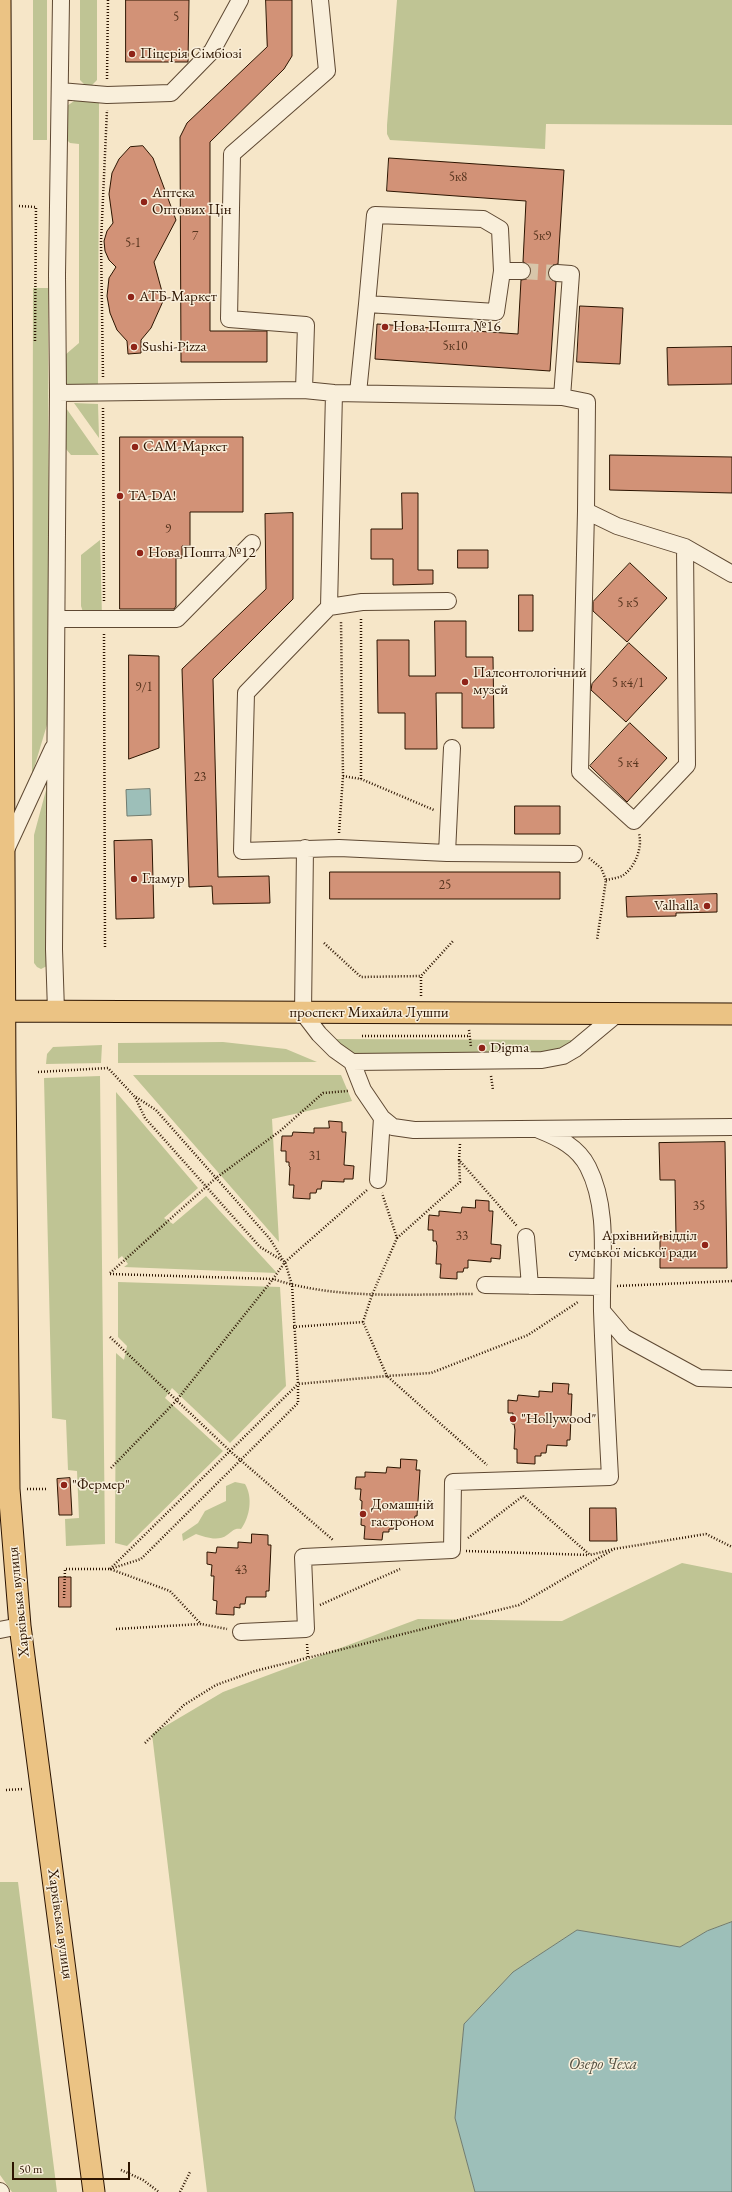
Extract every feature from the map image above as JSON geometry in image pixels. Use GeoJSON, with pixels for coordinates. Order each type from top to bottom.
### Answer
{"type":"FeatureCollection","features":[{"type":"Feature","properties":{"kind":"main road","name":"Харківська вулиця"},"geometry":{"type":"LineString","coordinates":[[0,0],[2,657],[5,853],[3,1011],[5,1073],[9,1489],[20,1626],[94,2192]]}},
{"type":"Feature","properties":{"kind":"main road","name":"проспект Михайла Лушпи"},"geometry":{"type":"LineString","coordinates":[[3,1011],[732,1014]]}},
{"type":"Feature","properties":{"kind":"street"},"geometry":{"type":"LineString","coordinates":[[56,1011],[54,949],[57,619],[57,274],[61,0]]}},
{"type":"Feature","properties":{"kind":"street"},"geometry":{"type":"LineString","coordinates":[[60,91],[107,95],[171,93],[212,51],[240,0]]}},
{"type":"Feature","properties":{"kind":"street"},"geometry":{"type":"LineString","coordinates":[[304,390],[306,325],[229,319],[232,154],[327,71],[320,0]]}},
{"type":"Feature","properties":{"kind":"street"},"geometry":{"type":"LineString","coordinates":[[358,393],[364,298],[371,218],[483,219],[500,230],[502,271],[496,312],[364,298]]}},
{"type":"Feature","properties":{"kind":"street"},"geometry":{"type":"LineString","coordinates":[[502,271],[522,271]]}},
{"type":"Feature","properties":{"kind":"street"},"geometry":{"type":"LineString","coordinates":[[557,273],[571,274],[562,397]]}},
{"type":"Feature","properties":{"kind":"street"},"geometry":{"type":"LineString","coordinates":[[58,393],[304,390],[334,393],[562,397],[587,402],[580,772],[634,821],[687,765],[685,547]]}},
{"type":"Feature","properties":{"kind":"street"},"geometry":{"type":"LineString","coordinates":[[334,393],[335,606]]}},
{"type":"Feature","properties":{"kind":"street"},"geometry":{"type":"LineString","coordinates":[[586,511],[617,526],[685,547],[732,574]]}},
{"type":"Feature","properties":{"kind":"street"},"geometry":{"type":"LineString","coordinates":[[57,619],[177,619],[252,543]]}},
{"type":"Feature","properties":{"kind":"street"},"geometry":{"type":"LineString","coordinates":[[448,601],[362,602],[335,606],[246,693],[242,851],[339,848],[447,853],[574,854]]}},
{"type":"Feature","properties":{"kind":"street"},"geometry":{"type":"LineString","coordinates":[[5,853],[56,743]]}},
{"type":"Feature","properties":{"kind":"street"},"geometry":{"type":"LineString","coordinates":[[447,853],[452,748]]}},
{"type":"Feature","properties":{"kind":"street"},"geometry":{"type":"LineString","coordinates":[[305,848],[302,1013],[319,1034],[335,1050],[352,1062],[363,1090],[382,1118],[393,1127],[414,1130],[732,1127]]}},
{"type":"Feature","properties":{"kind":"street"},"geometry":{"type":"LineString","coordinates":[[352,1062],[542,1060],[563,1056],[575,1049],[617,1014]]}},
{"type":"Feature","properties":{"kind":"street"},"geometry":{"type":"LineString","coordinates":[[378,1180],[382,1118]]}},
{"type":"Feature","properties":{"kind":"street"},"geometry":{"type":"LineString","coordinates":[[241,1632],[306,1629],[303,1557],[452,1550],[453,1482],[610,1477],[602,1311],[601,1212],[598,1192],[588,1166],[572,1147],[557,1137],[539,1130]]}},
{"type":"Feature","properties":{"kind":"street"},"geometry":{"type":"LineString","coordinates":[[526,1237],[530,1286]]}},
{"type":"Feature","properties":{"kind":"street"},"geometry":{"type":"LineString","coordinates":[[484,1289],[530,1286],[602,1287]]}},
{"type":"Feature","properties":{"kind":"street"},"geometry":{"type":"LineString","coordinates":[[602,1311],[624,1337],[699,1378],[732,1379]]}},
{"type":"Feature","properties":{"kind":"street"},"geometry":{"type":"LineString","coordinates":[[0,1630],[20,1626]]}},
{"type":"Feature","properties":{"kind":"path"},"geometry":{"type":"LineString","coordinates":[[105,947],[101,242],[107,95],[108,0]]}},
{"type":"Feature","properties":{"kind":"path"},"geometry":{"type":"LineString","coordinates":[[35,341],[36,207]]}},
{"type":"Feature","properties":{"kind":"path"},"geometry":{"type":"LineString","coordinates":[[362,602],[362,779]]}},
{"type":"Feature","properties":{"kind":"path"},"geometry":{"type":"LineString","coordinates":[[335,606],[343,776],[339,848]]}},
{"type":"Feature","properties":{"kind":"path"},"geometry":{"type":"LineString","coordinates":[[343,776],[362,779],[449,817]]}},
{"type":"Feature","properties":{"kind":"path"},"geometry":{"type":"LineString","coordinates":[[606,880],[622,876],[638,855],[640,839],[634,821]]}},
{"type":"Feature","properties":{"kind":"path"},"geometry":{"type":"LineString","coordinates":[[574,854],[590,859],[601,868],[606,880],[597,940]]}},
{"type":"Feature","properties":{"kind":"path"},"geometry":{"type":"LineString","coordinates":[[422,1013],[421,976],[453,942]]}},
{"type":"Feature","properties":{"kind":"path"},"geometry":{"type":"LineString","coordinates":[[324,944],[361,977],[421,976]]}},
{"type":"Feature","properties":{"kind":"path"},"geometry":{"type":"LineString","coordinates":[[362,1036],[470,1036]]}},
{"type":"Feature","properties":{"kind":"path"},"geometry":{"type":"LineString","coordinates":[[38,1072],[108,1068],[135,1097],[156,1110],[270,1239],[285,1262],[292,1285],[298,1384],[298,1403],[140,1559],[110,1569],[65,1569],[64,1598]]}},
{"type":"Feature","properties":{"kind":"path"},"geometry":{"type":"LineString","coordinates":[[490,1076],[493,1090]]}},
{"type":"Feature","properties":{"kind":"path"},"geometry":{"type":"LineString","coordinates":[[363,1090],[323,1092],[280,1131],[216,1178],[110,1274],[273,1279],[292,1285],[372,1295],[484,1289]]}},
{"type":"Feature","properties":{"kind":"path"},"geometry":{"type":"LineString","coordinates":[[135,1097],[145,1118],[206,1188],[260,1247],[285,1262]]}},
{"type":"Feature","properties":{"kind":"path"},"geometry":{"type":"LineString","coordinates":[[461,1130],[459,1160],[460,1182],[397,1238],[372,1295],[363,1322],[387,1376],[590,1555]]}},
{"type":"Feature","properties":{"kind":"path"},"geometry":{"type":"LineString","coordinates":[[459,1160],[526,1237]]}},
{"type":"Feature","properties":{"kind":"path"},"geometry":{"type":"LineString","coordinates":[[111,1468],[176,1401],[285,1262],[378,1180],[397,1238]]}},
{"type":"Feature","properties":{"kind":"path"},"geometry":{"type":"LineString","coordinates":[[602,1287],[732,1281]]}},
{"type":"Feature","properties":{"kind":"path"},"geometry":{"type":"LineString","coordinates":[[110,1569],[298,1384],[431,1373],[528,1335],[579,1301]]}},
{"type":"Feature","properties":{"kind":"path"},"geometry":{"type":"LineString","coordinates":[[294,1327],[363,1322]]}},
{"type":"Feature","properties":{"kind":"path"},"geometry":{"type":"LineString","coordinates":[[110,1337],[230,1451],[350,1555]]}},
{"type":"Feature","properties":{"kind":"path"},"geometry":{"type":"LineString","coordinates":[[452,1550],[547,1479]]}},
{"type":"Feature","properties":{"kind":"path"},"geometry":{"type":"LineString","coordinates":[[452,1550],[590,1555],[614,1549],[706,1534],[732,1547]]}},
{"type":"Feature","properties":{"kind":"path"},"geometry":{"type":"LineString","coordinates":[[145,1744],[160,1727],[184,1705],[216,1685],[262,1670],[519,1605],[614,1549]]}},
{"type":"Feature","properties":{"kind":"path"},"geometry":{"type":"LineString","coordinates":[[305,1612],[404,1567]]}},
{"type":"Feature","properties":{"kind":"path"},"geometry":{"type":"LineString","coordinates":[[110,1569],[170,1591],[201,1624]]}},
{"type":"Feature","properties":{"kind":"path"},"geometry":{"type":"LineString","coordinates":[[116,1629],[201,1624],[241,1632]]}},
{"type":"Feature","properties":{"kind":"path"},"geometry":{"type":"LineString","coordinates":[[121,2170],[143,2180],[159,2192]]}},
{"type":"Feature","properties":{"kind":"path"},"geometry":{"type":"LineString","coordinates":[[180,2192],[190,2172]]}},
{"type":"Feature","properties":{"kind":"green space"},"geometry":{"type":"Polygon","coordinates":[[[33,0],[47,0],[47,140],[33,140],[33,0]]]}},
{"type":"Feature","properties":{"kind":"green space"},"geometry":{"type":"Polygon","coordinates":[[[80,0],[97,0],[97,80],[91,86],[86,86],[80,80],[80,0]]]}},
{"type":"Feature","properties":{"kind":"green space"},"geometry":{"type":"Polygon","coordinates":[[[397,0],[732,0],[732,125],[546,124],[545,149],[390,140],[387,134],[387,125],[397,0]]]}},
{"type":"Feature","properties":{"kind":"green space"},"geometry":{"type":"Polygon","coordinates":[[[77,99],[99,101],[98,387],[65,386],[65,355],[79,343],[79,144],[70,143],[64,137],[64,108],[77,99]]]}},
{"type":"Feature","properties":{"kind":"green space"},"geometry":{"type":"Polygon","coordinates":[[[33,288],[48,288],[49,718],[32,775],[33,288]]]}},
{"type":"Feature","properties":{"kind":"green space"},"geometry":{"type":"Polygon","coordinates":[[[74,403],[98,404],[99,438],[74,403]]]}},
{"type":"Feature","properties":{"kind":"green space"},"geometry":{"type":"Polygon","coordinates":[[[66,408],[99,455],[71,455],[66,449],[66,408]]]}},
{"type":"Feature","properties":{"kind":"green space"},"geometry":{"type":"Polygon","coordinates":[[[100,540],[102,617],[83,612],[81,606],[81,555],[100,540]]]}},
{"type":"Feature","properties":{"kind":"green space"},"geometry":{"type":"Polygon","coordinates":[[[49,779],[47,966],[41,969],[34,963],[34,835],[49,779]]]}},
{"type":"Feature","properties":{"kind":"green space"},"geometry":{"type":"Polygon","coordinates":[[[334,1039],[572,1040],[570,1045],[556,1053],[350,1053],[334,1039]]]}},
{"type":"Feature","properties":{"kind":"green space"},"geometry":{"type":"Polygon","coordinates":[[[223,1042],[286,1049],[317,1062],[118,1063],[118,1043],[223,1042]]]}},
{"type":"Feature","properties":{"kind":"green space"},"geometry":{"type":"Polygon","coordinates":[[[102,1045],[101,1063],[46,1064],[47,1054],[53,1047],[102,1045]]]}},
{"type":"Feature","properties":{"kind":"green space"},"geometry":{"type":"Polygon","coordinates":[[[133,1075],[341,1075],[352,1101],[272,1119],[279,1242],[133,1075]]]}},
{"type":"Feature","properties":{"kind":"green space"},"geometry":{"type":"Polygon","coordinates":[[[100,1076],[105,1544],[66,1546],[65,1519],[79,1518],[77,1471],[68,1470],[66,1420],[52,1418],[44,1078],[100,1076]]]}},
{"type":"Feature","properties":{"kind":"green space"},"geometry":{"type":"Polygon","coordinates":[[[116,1092],[198,1188],[164,1218],[173,1224],[206,1196],[277,1273],[124,1267],[128,1264],[122,1256],[118,1259],[116,1092]]]}},
{"type":"Feature","properties":{"kind":"green space"},"geometry":{"type":"Polygon","coordinates":[[[118,1282],[280,1287],[286,1386],[230,1443],[172,1388],[165,1398],[223,1451],[127,1546],[115,1543],[116,1353],[124,1360],[127,1346],[118,1337],[118,1282]]]}},
{"type":"Feature","properties":{"kind":"green space"},"geometry":{"type":"Polygon","coordinates":[[[235,1482],[245,1484],[250,1501],[247,1519],[241,1529],[235,1529],[223,1537],[216,1539],[196,1534],[183,1541],[182,1534],[198,1523],[205,1511],[226,1501],[226,1486],[235,1482]]]}},
{"type":"Feature","properties":{"kind":"green space"},"geometry":{"type":"Polygon","coordinates":[[[682,1563],[732,1573],[732,1922],[707,1931],[680,1947],[577,1930],[513,1972],[464,2024],[455,2118],[475,2192],[207,2192],[152,1734],[223,1692],[418,1619],[562,1621],[682,1563]]]}},
{"type":"Feature","properties":{"kind":"green space"},"geometry":{"type":"Polygon","coordinates":[[[0,1882],[18,1882],[57,2192],[12,2192],[0,2175],[0,1882]]]}},
{"type":"Feature","properties":{"kind":"water"},"geometry":{"type":"Polygon","coordinates":[[[150,789],[151,815],[127,816],[126,790],[150,789]]]}},
{"type":"Feature","properties":{"kind":"water","name":"Озеро Чеха"},"geometry":{"type":"Polygon","coordinates":[[[732,1922],[732,2192],[475,2192],[455,2118],[464,2024],[513,1972],[577,1930],[680,1947],[707,1931],[732,1922]]]}},
{"type":"Feature","properties":{"kind":"building"},"geometry":{"type":"Polygon","coordinates":[[[126,0],[189,0],[188,62],[126,62],[126,0]]]}},
{"type":"Feature","properties":{"kind":"building"},"geometry":{"type":"Polygon","coordinates":[[[266,0],[292,0],[292,56],[284,69],[210,142],[210,331],[267,331],[267,362],[181,362],[180,137],[187,123],[267,47],[266,0]]]}},
{"type":"Feature","properties":{"kind":"building"},"geometry":{"type":"Polygon","coordinates":[[[143,146],[153,158],[176,220],[154,262],[164,299],[151,328],[141,340],[141,353],[128,354],[127,341],[117,330],[110,313],[107,296],[109,278],[116,267],[109,260],[105,251],[104,241],[107,231],[113,223],[109,194],[112,173],[119,159],[130,147],[143,146]]]}},
{"type":"Feature","properties":{"kind":"building"},"geometry":{"type":"Polygon","coordinates":[[[389,158],[564,170],[558,264],[553,265],[548,272],[549,277],[556,282],[550,371],[375,359],[377,324],[518,334],[521,280],[527,279],[531,271],[530,266],[523,262],[526,201],[387,191],[389,158]]]}},
{"type":"Feature","properties":{"kind":"building"},"geometry":{"type":"Polygon","coordinates":[[[580,306],[623,308],[620,364],[577,362],[580,306]]]}},
{"type":"Feature","properties":{"kind":"building"},"geometry":{"type":"Polygon","coordinates":[[[732,347],[732,384],[668,385],[667,348],[732,347]]]}},
{"type":"Feature","properties":{"kind":"building"},"geometry":{"type":"Polygon","coordinates":[[[120,437],[243,437],[243,512],[190,512],[190,546],[182,546],[182,558],[176,558],[176,606],[174,609],[120,609],[120,437]]]}},
{"type":"Feature","properties":{"kind":"building"},"geometry":{"type":"Polygon","coordinates":[[[610,455],[732,457],[732,493],[610,490],[610,455]]]}},
{"type":"Feature","properties":{"kind":"building"},"geometry":{"type":"Polygon","coordinates":[[[402,493],[418,493],[418,570],[433,570],[433,584],[393,585],[393,559],[371,559],[371,529],[402,529],[402,493]]]}},
{"type":"Feature","properties":{"kind":"building"},"geometry":{"type":"Polygon","coordinates":[[[293,513],[293,599],[213,679],[218,877],[269,876],[270,903],[213,904],[212,886],[189,887],[182,669],[266,589],[265,514],[293,513]]]}},
{"type":"Feature","properties":{"kind":"building"},"geometry":{"type":"Polygon","coordinates":[[[458,550],[488,550],[488,568],[458,568],[458,550]]]}},
{"type":"Feature","properties":{"kind":"building"},"geometry":{"type":"Polygon","coordinates":[[[630,563],[667,598],[627,642],[593,611],[593,602],[630,563]]]}},
{"type":"Feature","properties":{"kind":"building"},"geometry":{"type":"Polygon","coordinates":[[[519,595],[533,595],[533,631],[519,631],[519,595]]]}},
{"type":"Feature","properties":{"kind":"building"},"geometry":{"type":"Polygon","coordinates":[[[435,621],[466,621],[466,657],[493,657],[494,728],[462,728],[462,693],[436,693],[437,749],[405,749],[405,713],[378,713],[377,640],[409,640],[409,676],[435,676],[435,621]]]}},
{"type":"Feature","properties":{"kind":"building"},"geometry":{"type":"Polygon","coordinates":[[[629,643],[667,678],[626,722],[591,690],[592,684],[629,643]]]}},
{"type":"Feature","properties":{"kind":"building"},"geometry":{"type":"Polygon","coordinates":[[[129,655],[159,656],[159,748],[129,759],[129,655]]]}},
{"type":"Feature","properties":{"kind":"building"},"geometry":{"type":"Polygon","coordinates":[[[630,723],[667,758],[627,802],[590,766],[630,723]]]}},
{"type":"Feature","properties":{"kind":"building"},"geometry":{"type":"Polygon","coordinates":[[[515,806],[560,806],[560,834],[515,834],[515,806]]]}},
{"type":"Feature","properties":{"kind":"building","name":"Гламур"},"geometry":{"type":"Polygon","coordinates":[[[152,840],[154,918],[116,919],[114,841],[152,840]]]}},
{"type":"Feature","properties":{"kind":"building"},"geometry":{"type":"Polygon","coordinates":[[[330,872],[560,872],[560,899],[330,899],[330,872]]]}},
{"type":"Feature","properties":{"kind":"building"},"geometry":{"type":"Polygon","coordinates":[[[717,894],[717,912],[676,913],[676,916],[627,917],[626,897],[717,894]]]}},
{"type":"Feature","properties":{"kind":"building"},"geometry":{"type":"Polygon","coordinates":[[[329,1121],[342,1122],[342,1132],[346,1132],[344,1165],[354,1166],[353,1179],[344,1179],[344,1182],[322,1181],[321,1189],[317,1189],[316,1193],[310,1193],[310,1199],[293,1198],[294,1185],[289,1185],[289,1162],[286,1162],[286,1151],[281,1151],[282,1136],[292,1136],[293,1132],[314,1133],[314,1128],[329,1128],[329,1121]]]}},
{"type":"Feature","properties":{"kind":"building"},"geometry":{"type":"Polygon","coordinates":[[[725,1142],[727,1268],[660,1268],[660,1236],[676,1236],[675,1180],[660,1180],[659,1143],[725,1142]]]}},
{"type":"Feature","properties":{"kind":"building"},"geometry":{"type":"Polygon","coordinates":[[[476,1200],[489,1201],[489,1211],[493,1211],[491,1244],[501,1245],[500,1259],[491,1258],[491,1262],[468,1260],[468,1268],[464,1268],[463,1272],[457,1272],[457,1279],[440,1278],[441,1264],[436,1264],[436,1241],[433,1241],[433,1230],[428,1230],[429,1215],[439,1216],[439,1211],[461,1213],[462,1207],[475,1208],[476,1200]]]}},
{"type":"Feature","properties":{"kind":"building"},"geometry":{"type":"Polygon","coordinates":[[[553,1383],[569,1384],[568,1394],[572,1394],[570,1440],[567,1440],[567,1446],[547,1445],[546,1453],[541,1453],[541,1456],[535,1456],[535,1464],[517,1463],[517,1449],[514,1449],[515,1430],[514,1424],[512,1424],[513,1413],[508,1413],[508,1400],[517,1401],[518,1395],[539,1397],[539,1391],[552,1392],[553,1383]]]}},
{"type":"Feature","properties":{"kind":"building"},"geometry":{"type":"Polygon","coordinates":[[[401,1459],[417,1460],[416,1470],[420,1470],[417,1516],[415,1516],[414,1522],[394,1521],[394,1529],[389,1529],[389,1532],[383,1532],[382,1540],[364,1539],[365,1526],[361,1525],[361,1489],[355,1489],[356,1477],[365,1477],[365,1472],[386,1473],[387,1467],[400,1468],[401,1459]]]}},
{"type":"Feature","properties":{"kind":"building"},"geometry":{"type":"Polygon","coordinates":[[[70,1478],[72,1515],[59,1515],[57,1479],[70,1478]]]}},
{"type":"Feature","properties":{"kind":"building"},"geometry":{"type":"Polygon","coordinates":[[[590,1508],[616,1508],[617,1541],[590,1541],[590,1508]]]}},
{"type":"Feature","properties":{"kind":"building"},"geometry":{"type":"Polygon","coordinates":[[[252,1534],[268,1535],[268,1545],[271,1545],[269,1591],[266,1591],[266,1597],[246,1597],[245,1604],[240,1604],[240,1608],[234,1607],[234,1615],[216,1614],[217,1601],[213,1600],[214,1576],[211,1576],[212,1565],[207,1564],[207,1552],[216,1553],[217,1547],[238,1548],[238,1542],[251,1543],[252,1534]]]}},
{"type":"Feature","properties":{"kind":"building"},"geometry":{"type":"Polygon","coordinates":[[[59,1577],[71,1577],[71,1607],[59,1607],[59,1577]]]}},
{"type":"Feature","properties":{"kind":"tunnel"},"geometry":{"type":"LineString","coordinates":[[522,271],[557,273]]}},
{"type":"Feature","properties":{"kind":"place","name":"Піцерія Сімбіозі"},"geometry":{"type":"Point","coordinates":[132,54]}},
{"type":"Feature","properties":{"kind":"place","name":"Аптека Оптових Цін"},"geometry":{"type":"Point","coordinates":[144,202]}},
{"type":"Feature","properties":{"kind":"place","name":"АТБ-Маркет"},"geometry":{"type":"Point","coordinates":[131,297]}},
{"type":"Feature","properties":{"kind":"place","name":"Нова Пошта №16"},"geometry":{"type":"Point","coordinates":[385,327]}},
{"type":"Feature","properties":{"kind":"place","name":"Sushi-Pizza"},"geometry":{"type":"Point","coordinates":[134,347]}},
{"type":"Feature","properties":{"kind":"place","name":"САМ-Маркет"},"geometry":{"type":"Point","coordinates":[135,447]}},
{"type":"Feature","properties":{"kind":"place","name":"TA-DA!"},"geometry":{"type":"Point","coordinates":[120,496]}},
{"type":"Feature","properties":{"kind":"place","name":"Нова Пошта №12"},"geometry":{"type":"Point","coordinates":[140,553]}},
{"type":"Feature","properties":{"kind":"place","name":"Палеонтологічний музей"},"geometry":{"type":"Point","coordinates":[465,682]}},
{"type":"Feature","properties":{"kind":"place","name":"Гламур"},"geometry":{"type":"Point","coordinates":[134,879]}},
{"type":"Feature","properties":{"kind":"place","name":"Valhalla"},"geometry":{"type":"Point","coordinates":[707,906]}},
{"type":"Feature","properties":{"kind":"place","name":"Digma"},"geometry":{"type":"Point","coordinates":[482,1048]}},
{"type":"Feature","properties":{"kind":"place","name":"Архівний відділ сумської міської ради"},"geometry":{"type":"Point","coordinates":[705,1245]}},
{"type":"Feature","properties":{"kind":"place","name":"\"Hollywood\""},"geometry":{"type":"Point","coordinates":[513,1419]}},
{"type":"Feature","properties":{"kind":"place","name":"\"Фермер\""},"geometry":{"type":"Point","coordinates":[64,1485]}},
{"type":"Feature","properties":{"kind":"place","name":"Домашній гастроном"},"geometry":{"type":"Point","coordinates":[363,1514]}}]}
